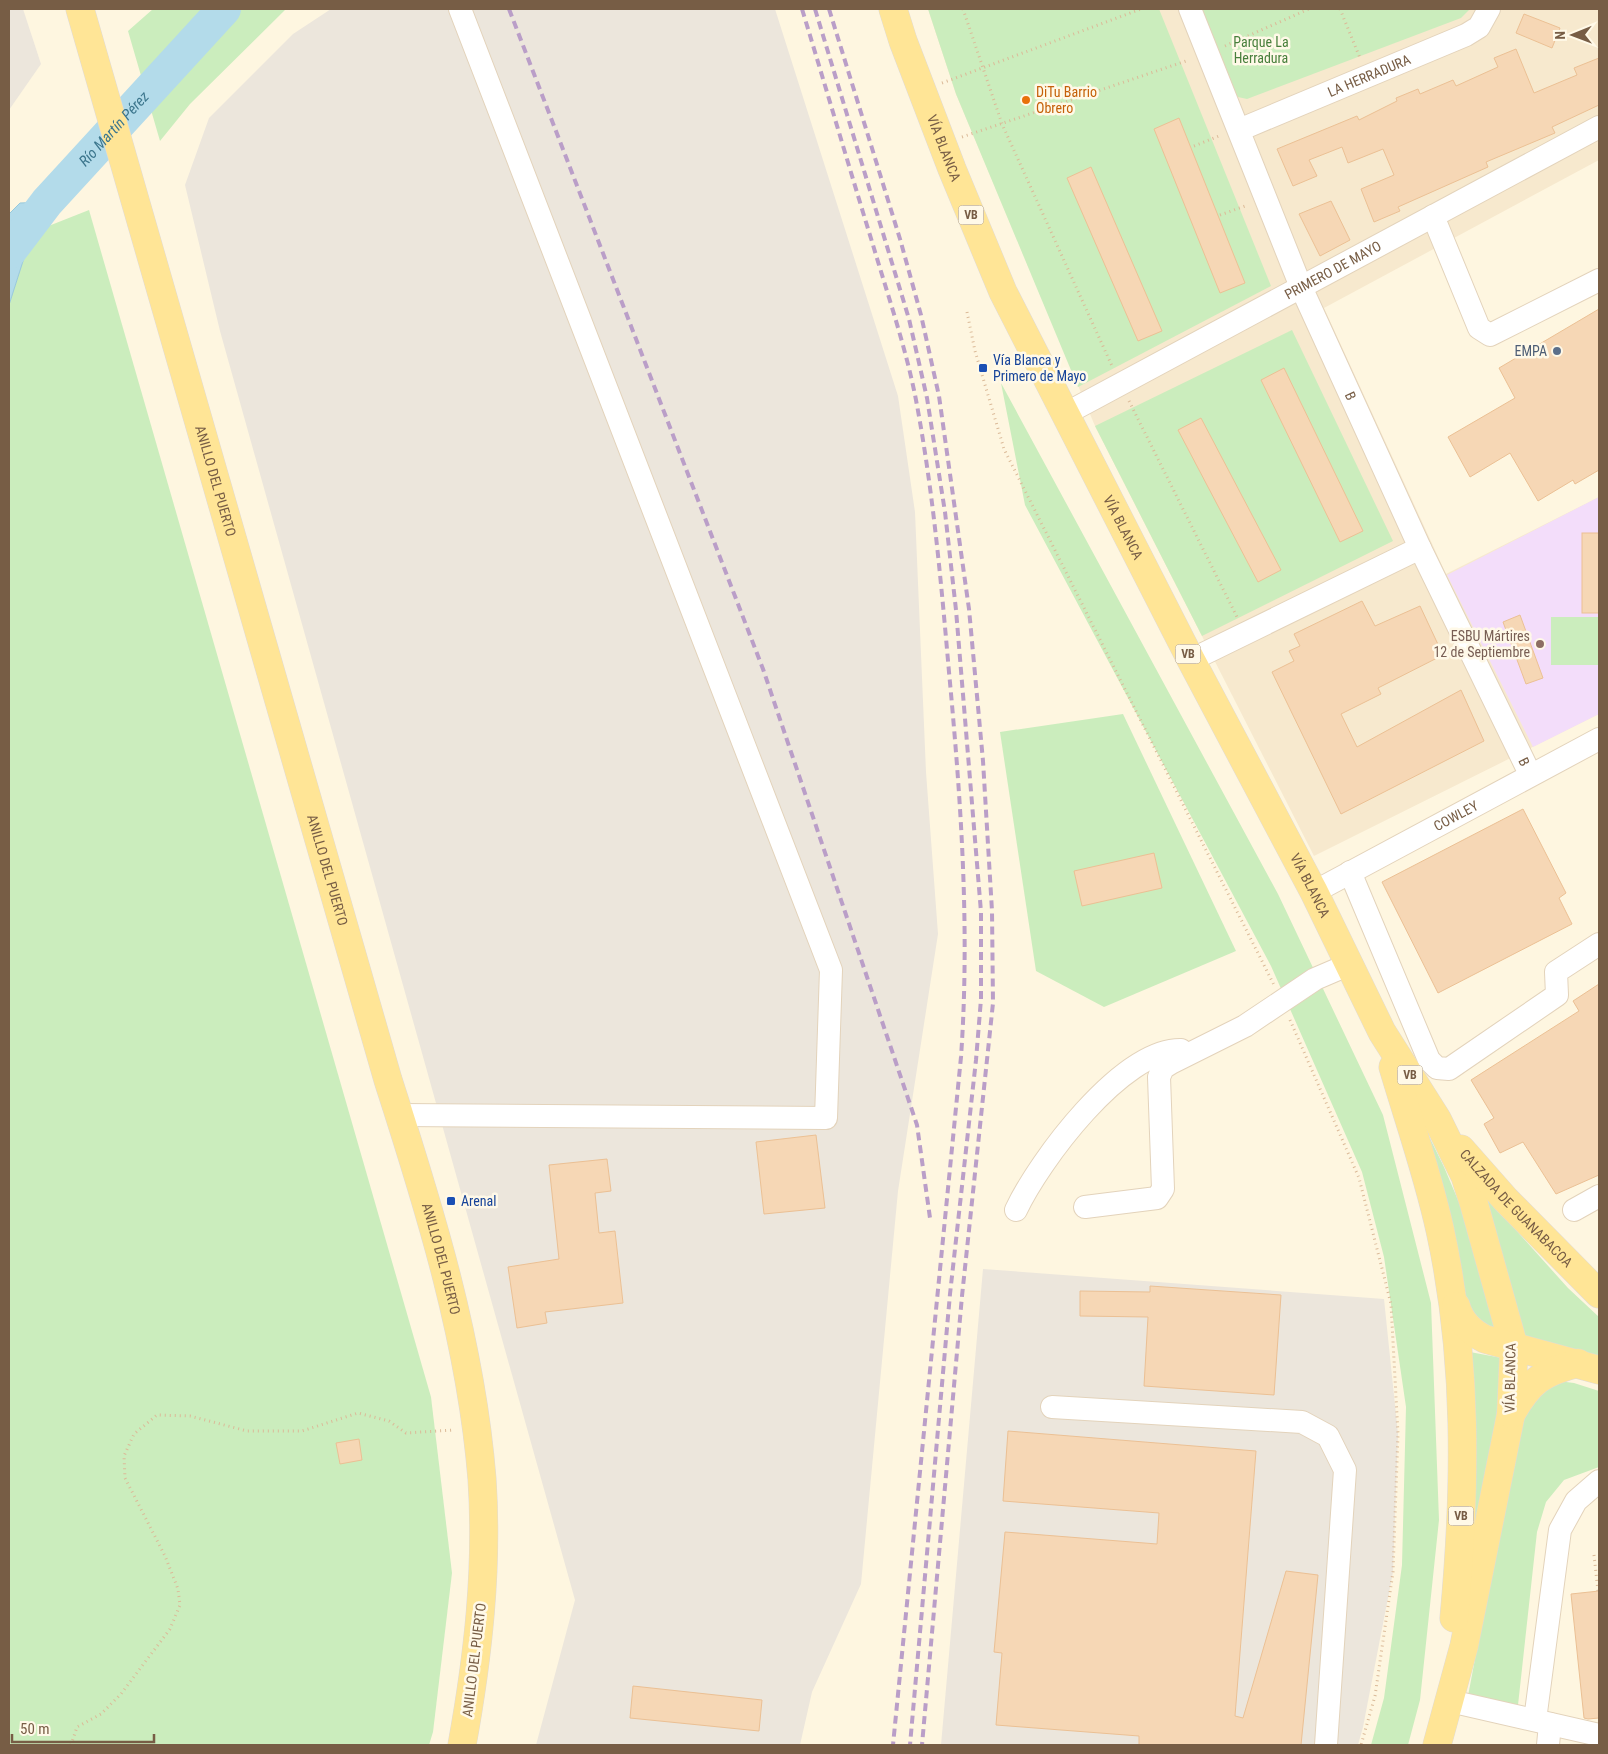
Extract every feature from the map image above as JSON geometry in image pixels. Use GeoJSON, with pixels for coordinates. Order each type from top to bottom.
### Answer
{"type":"FeatureCollection","features":[{"type":"Feature","properties":{"kind":"main road","name":"ANILLO DEL PUERTO"},"geometry":{"type":"LineString","coordinates":[[80,9],[128,169],[400,1115],[429,1209],[466,1359],[482,1480],[482,1613],[462,1745]]}},
{"type":"Feature","properties":{"kind":"main road","name":"VÍA BLANCA"},"geometry":{"type":"LineString","coordinates":[[893,9],[903,41],[942,143],[1003,292],[1191,660],[1314,892],[1382,1032],[1437,1119],[1465,1176],[1474,1204],[1514,1347],[1510,1414],[1464,1646],[1437,1745]]}},
{"type":"Feature","properties":{"kind":"main road","name":"VÍA BLANCA"},"geometry":{"type":"LineString","coordinates":[[1382,1032],[1429,1184],[1451,1285],[1462,1394],[1462,1498],[1454,1624],[1445,1689],[1433,1745]]}},
{"type":"Feature","properties":{"kind":"main road","name":"CALZADA DE GUANABACOA"},"geometry":{"type":"LineString","coordinates":[[1437,1119],[1471,1162],[1506,1200],[1599,1294]]}},
{"type":"Feature","properties":{"kind":"main road"},"geometry":{"type":"LineString","coordinates":[[1451,1285],[1456,1309],[1473,1333],[1485,1339],[1588,1366]]}},
{"type":"Feature","properties":{"kind":"main road"},"geometry":{"type":"LineString","coordinates":[[1510,1414],[1532,1382],[1553,1370],[1588,1366]]}},
{"type":"Feature","properties":{"kind":"street"},"geometry":{"type":"LineString","coordinates":[[400,1115],[826,1118],[831,970],[460,9]]}},
{"type":"Feature","properties":{"kind":"street","name":"B"},"geometry":{"type":"LineString","coordinates":[[1190,9],[1301,288],[1420,548],[1530,774]]}},
{"type":"Feature","properties":{"kind":"street","name":"LA HERRADURA"},"geometry":{"type":"LineString","coordinates":[[1239,130],[1466,35],[1479,26],[1489,9]]}},
{"type":"Feature","properties":{"kind":"street","name":"PRIMERO DE MAYO"},"geometry":{"type":"LineString","coordinates":[[1065,414],[1599,127]]}},
{"type":"Feature","properties":{"kind":"street"},"geometry":{"type":"LineString","coordinates":[[1433,216],[1479,328],[1490,335],[1599,280]]}},
{"type":"Feature","properties":{"kind":"street"},"geometry":{"type":"LineString","coordinates":[[1191,660],[1420,548]]}},
{"type":"Feature","properties":{"kind":"street","name":"COWLEY"},"geometry":{"type":"LineString","coordinates":[[1314,892],[1530,774],[1599,739]]}},
{"type":"Feature","properties":{"kind":"street"},"geometry":{"type":"LineString","coordinates":[[1350,872],[1430,1060],[1436,1068],[1448,1069],[1557,995],[1556,972],[1599,944]]}},
{"type":"Feature","properties":{"kind":"street"},"geometry":{"type":"LineString","coordinates":[[1085,1207],[1157,1198],[1163,1189],[1159,1077],[1163,1068],[1192,1051],[1244,1026],[1314,979],[1350,964]]}},
{"type":"Feature","properties":{"kind":"street"},"geometry":{"type":"LineString","coordinates":[[1016,1210],[1027,1186],[1055,1147],[1085,1111],[1113,1084],[1147,1060],[1167,1050],[1192,1051]]}},
{"type":"Feature","properties":{"kind":"street"},"geometry":{"type":"LineString","coordinates":[[1574,1210],[1599,1196]]}},
{"type":"Feature","properties":{"kind":"street"},"geometry":{"type":"LineString","coordinates":[[1052,1407],[1302,1422],[1328,1436],[1345,1470],[1326,1745]]}},
{"type":"Feature","properties":{"kind":"street"},"geometry":{"type":"LineString","coordinates":[[1545,1730],[1560,1530],[1576,1501],[1599,1481]]}},
{"type":"Feature","properties":{"kind":"street"},"geometry":{"type":"LineString","coordinates":[[1450,1701],[1545,1730],[1599,1735]]}},
{"type":"Feature","properties":{"kind":"path"},"geometry":{"type":"LineString","coordinates":[[963,9],[1002,124],[1121,384],[1245,634]]}},
{"type":"Feature","properties":{"kind":"path"},"geometry":{"type":"LineString","coordinates":[[921,84],[942,83],[1141,9]]}},
{"type":"Feature","properties":{"kind":"path"},"geometry":{"type":"LineString","coordinates":[[942,143],[1208,53],[1309,9]]}},
{"type":"Feature","properties":{"kind":"path"},"geometry":{"type":"LineString","coordinates":[[1340,9],[1367,78]]}},
{"type":"Feature","properties":{"kind":"path"},"geometry":{"type":"LineString","coordinates":[[1194,146],[1239,130]]}},
{"type":"Feature","properties":{"kind":"path"},"geometry":{"type":"LineString","coordinates":[[1220,215],[1266,197]]}},
{"type":"Feature","properties":{"kind":"path"},"geometry":{"type":"LineString","coordinates":[[71,1745],[77,1727],[101,1714],[121,1694],[170,1629],[180,1605],[178,1589],[165,1556],[124,1478],[124,1456],[134,1434],[157,1415],[190,1416],[247,1431],[302,1431],[358,1413],[389,1421],[406,1433],[476,1428]]}},
{"type":"Feature","properties":{"kind":"path"},"geometry":{"type":"LineString","coordinates":[[1594,1555],[1598,1591]]}},
{"type":"Feature","properties":{"kind":"shaded area"},"geometry":{"type":"Polygon","coordinates":[[[9,9],[23,9],[41,64],[9,110],[9,9]]]}},
{"type":"Feature","properties":{"kind":"shaded area"},"geometry":{"type":"Polygon","coordinates":[[[331,9],[775,9],[898,396],[915,512],[926,772],[938,934],[898,1191],[861,1584],[812,1692],[800,1745],[536,1745],[575,1600],[220,331],[185,185],[209,118],[293,34],[331,9]]]}},
{"type":"Feature","properties":{"kind":"shaded area"},"geometry":{"type":"Polygon","coordinates":[[[928,9],[1599,9],[1599,160],[1324,308],[1446,574],[1599,497],[1599,714],[1314,856],[1095,426],[956,94],[928,9]]]}},
{"type":"Feature","properties":{"kind":"shaded area","name":"ESBU Mártires 12 de Septiembre"},"geometry":{"type":"Polygon","coordinates":[[[1599,497],[1599,714],[1533,747],[1447,575],[1599,497]]]}},
{"type":"Feature","properties":{"kind":"shaded area"},"geometry":{"type":"Polygon","coordinates":[[[983,1269],[1384,1299],[1398,1434],[1393,1572],[1358,1745],[941,1745],[983,1269]]]}},
{"type":"Feature","properties":{"kind":"green space"},"geometry":{"type":"Polygon","coordinates":[[[153,9],[286,9],[190,104],[160,141],[128,31],[153,9]]]}},
{"type":"Feature","properties":{"kind":"green space"},"geometry":{"type":"Polygon","coordinates":[[[928,9],[1159,9],[1271,286],[1078,387],[956,94],[928,9]]]}},
{"type":"Feature","properties":{"kind":"green space","name":"Parque La Herradura"},"geometry":{"type":"Polygon","coordinates":[[[1202,9],[1470,9],[1461,18],[1247,99],[1238,97],[1233,91],[1202,9]]]}},
{"type":"Feature","properties":{"kind":"green space"},"geometry":{"type":"Polygon","coordinates":[[[89,210],[431,1397],[452,1573],[433,1732],[429,1745],[9,1745],[9,305],[24,258],[46,227],[89,210]]]}},
{"type":"Feature","properties":{"kind":"green space"},"geometry":{"type":"Polygon","coordinates":[[[1292,330],[1393,541],[1202,636],[1095,426],[1292,330]]]}},
{"type":"Feature","properties":{"kind":"green space"},"geometry":{"type":"Polygon","coordinates":[[[1001,383],[1278,894],[1383,1115],[1431,1303],[1439,1520],[1420,1700],[1408,1745],[1371,1745],[1384,1698],[1402,1565],[1406,1407],[1384,1257],[1362,1172],[1271,966],[1025,505],[1001,383]]]}},
{"type":"Feature","properties":{"kind":"green space"},"geometry":{"type":"Polygon","coordinates":[[[1551,617],[1599,617],[1599,665],[1551,665],[1551,617]]]}},
{"type":"Feature","properties":{"kind":"green space"},"geometry":{"type":"Polygon","coordinates":[[[1123,714],[1236,951],[1104,1007],[1036,971],[1000,732],[1123,714]]]}},
{"type":"Feature","properties":{"kind":"green space"},"geometry":{"type":"Polygon","coordinates":[[[1413,1104],[1444,1167],[1469,1226],[1499,1333],[1486,1330],[1467,1303],[1457,1247],[1413,1104]]]}},
{"type":"Feature","properties":{"kind":"green space"},"geometry":{"type":"Polygon","coordinates":[[[1487,1198],[1568,1288],[1599,1317],[1599,1364],[1524,1341],[1487,1198]]]}},
{"type":"Feature","properties":{"kind":"green space"},"geometry":{"type":"Polygon","coordinates":[[[1470,1352],[1502,1358],[1495,1440],[1464,1604],[1470,1352]]]}},
{"type":"Feature","properties":{"kind":"green space"},"geometry":{"type":"Polygon","coordinates":[[[1558,1381],[1574,1383],[1599,1391],[1599,1467],[1564,1480],[1546,1502],[1537,1532],[1518,1705],[1468,1696],[1512,1464],[1530,1397],[1558,1381]]]}},
{"type":"Feature","properties":{"kind":"water"},"geometry":{"type":"Polygon","coordinates":[[[47,202],[46,227],[24,258],[9,305],[9,214],[20,203],[47,202]]]}},
{"type":"Feature","properties":{"kind":"building"},"geometry":{"type":"Polygon","coordinates":[[[1524,14],[1560,28],[1552,48],[1516,33],[1524,14]]]}},
{"type":"Feature","properties":{"kind":"building"},"geometry":{"type":"Polygon","coordinates":[[[1516,49],[1534,93],[1577,75],[1574,68],[1599,58],[1599,105],[1552,127],[1555,133],[1486,162],[1488,167],[1398,207],[1400,211],[1374,222],[1361,189],[1394,175],[1383,149],[1348,163],[1342,147],[1309,160],[1317,176],[1293,186],[1277,149],[1357,116],[1359,120],[1397,101],[1396,98],[1418,89],[1420,94],[1453,80],[1456,86],[1498,67],[1494,58],[1516,49]]]}},
{"type":"Feature","properties":{"kind":"building"},"geometry":{"type":"Polygon","coordinates":[[[1179,118],[1245,283],[1220,293],[1154,129],[1179,118]]]}},
{"type":"Feature","properties":{"kind":"building"},"geometry":{"type":"Polygon","coordinates":[[[1091,167],[1162,331],[1138,341],[1067,178],[1091,167]]]}},
{"type":"Feature","properties":{"kind":"building"},"geometry":{"type":"Polygon","coordinates":[[[1331,201],[1350,240],[1320,256],[1299,214],[1331,201]]]}},
{"type":"Feature","properties":{"kind":"building"},"geometry":{"type":"Polygon","coordinates":[[[1599,309],[1599,470],[1575,484],[1573,480],[1538,501],[1510,453],[1470,477],[1448,437],[1515,398],[1499,368],[1599,309]]]}},
{"type":"Feature","properties":{"kind":"building"},"geometry":{"type":"Polygon","coordinates":[[[1284,368],[1363,531],[1340,542],[1261,380],[1284,368]]]}},
{"type":"Feature","properties":{"kind":"building"},"geometry":{"type":"Polygon","coordinates":[[[1201,418],[1281,570],[1258,582],[1178,430],[1201,418]]]}},
{"type":"Feature","properties":{"kind":"building"},"geometry":{"type":"Polygon","coordinates":[[[1582,533],[1599,533],[1599,613],[1582,613],[1582,533]]]}},
{"type":"Feature","properties":{"kind":"building"},"geometry":{"type":"Polygon","coordinates":[[[1362,601],[1375,626],[1420,606],[1443,655],[1378,688],[1381,694],[1341,714],[1357,747],[1461,690],[1484,741],[1341,814],[1272,672],[1294,661],[1289,651],[1300,646],[1294,634],[1362,601]]]}},
{"type":"Feature","properties":{"kind":"building"},"geometry":{"type":"Polygon","coordinates":[[[1520,615],[1543,678],[1526,684],[1503,622],[1520,615]]]}},
{"type":"Feature","properties":{"kind":"building"},"geometry":{"type":"Polygon","coordinates":[[[1523,809],[1566,893],[1559,898],[1572,924],[1438,993],[1382,882],[1523,809]]]}},
{"type":"Feature","properties":{"kind":"building"},"geometry":{"type":"Polygon","coordinates":[[[1154,853],[1162,888],[1082,906],[1074,871],[1154,853]]]}},
{"type":"Feature","properties":{"kind":"building"},"geometry":{"type":"Polygon","coordinates":[[[1599,984],[1599,1175],[1556,1194],[1523,1142],[1500,1153],[1484,1124],[1494,1118],[1471,1080],[1579,1011],[1573,1001],[1599,984]]]}},
{"type":"Feature","properties":{"kind":"building"},"geometry":{"type":"Polygon","coordinates":[[[816,1135],[825,1208],[764,1214],[756,1142],[816,1135]]]}},
{"type":"Feature","properties":{"kind":"building"},"geometry":{"type":"Polygon","coordinates":[[[607,1159],[611,1191],[595,1193],[599,1233],[615,1231],[623,1303],[545,1312],[547,1323],[517,1328],[508,1267],[559,1259],[549,1165],[607,1159]]]}},
{"type":"Feature","properties":{"kind":"building"},"geometry":{"type":"Polygon","coordinates":[[[1150,1286],[1281,1295],[1274,1395],[1144,1386],[1148,1317],[1080,1316],[1080,1291],[1150,1292],[1150,1286]]]}},
{"type":"Feature","properties":{"kind":"building"},"geometry":{"type":"Polygon","coordinates":[[[1008,1431],[1256,1451],[1235,1716],[1243,1718],[1286,1571],[1318,1575],[1301,1745],[1139,1745],[1139,1736],[996,1725],[1002,1653],[994,1652],[1005,1532],[1157,1544],[1159,1513],[1003,1501],[1008,1431]]]}},
{"type":"Feature","properties":{"kind":"building"},"geometry":{"type":"Polygon","coordinates":[[[359,1439],[362,1460],[340,1464],[336,1443],[359,1439]]]}},
{"type":"Feature","properties":{"kind":"building"},"geometry":{"type":"Polygon","coordinates":[[[1599,1591],[1599,1718],[1588,1719],[1584,1718],[1571,1594],[1599,1591]]]}},
{"type":"Feature","properties":{"kind":"building"},"geometry":{"type":"Polygon","coordinates":[[[633,1686],[762,1700],[759,1731],[630,1718],[633,1686]]]}},
{"type":"Feature","properties":{"kind":"waterway","name":"Río Martín Pérez"},"geometry":{"type":"LineString","coordinates":[[9,252],[47,202],[224,9]]}},
{"type":"Feature","properties":{"kind":"railway"},"geometry":{"type":"LineString","coordinates":[[509,9],[763,669],[917,1125],[930,1218]]}},
{"type":"Feature","properties":{"kind":"railway"},"geometry":{"type":"LineString","coordinates":[[802,9],[896,322],[916,400],[932,502],[940,570],[963,864],[965,960],[961,1057],[893,1745]]}},
{"type":"Feature","properties":{"kind":"railway"},"geometry":{"type":"LineString","coordinates":[[815,9],[909,319],[927,398],[945,512],[956,610],[981,912],[981,999],[976,1060],[950,1294],[910,1745]]}},
{"type":"Feature","properties":{"kind":"railway"},"geometry":{"type":"LineString","coordinates":[[829,9],[900,239],[921,315],[939,396],[969,609],[983,761],[992,911],[993,1003],[962,1296],[922,1745]]}},
{"type":"Feature","properties":{"kind":"place","name":"DiTu Barrio Obrero"},"geometry":{"type":"Point","coordinates":[1026,100]}},
{"type":"Feature","properties":{"kind":"place","name":"EMPA"},"geometry":{"type":"Point","coordinates":[1557,351]}},
{"type":"Feature","properties":{"kind":"place","name":"Vía Blanca y Primero de Mayo"},"geometry":{"type":"Point","coordinates":[983,368]}},
{"type":"Feature","properties":{"kind":"place","name":"ESBU Mártires 12 de Septiembre"},"geometry":{"type":"Point","coordinates":[1540,644]}},
{"type":"Feature","properties":{"kind":"place","name":"Arenal"},"geometry":{"type":"Point","coordinates":[451,1201]}}]}
